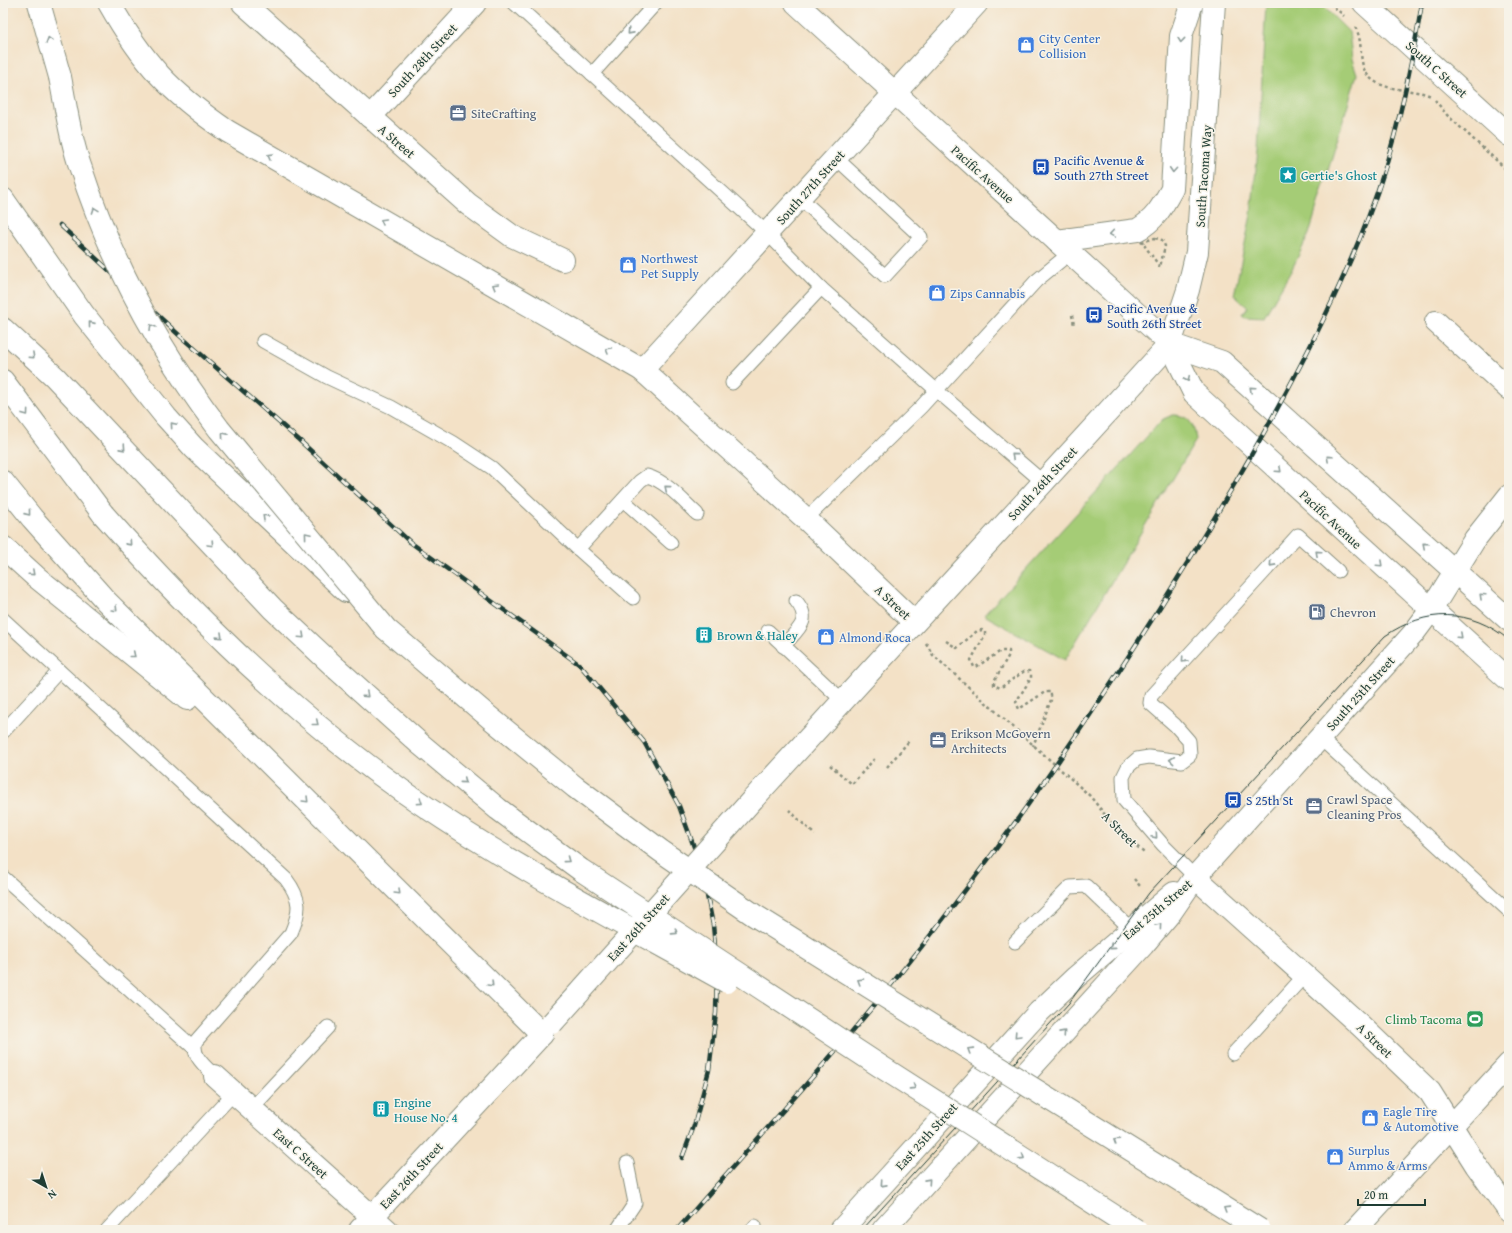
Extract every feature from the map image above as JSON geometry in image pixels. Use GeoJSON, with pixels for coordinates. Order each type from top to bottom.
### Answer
{"type":"FeatureCollection","features":[{"type":"Feature","properties":{"kind":"main road"},"geometry":{"type":"LineString","coordinates":[[38,3],[60,77],[79,165],[98,218],[118,263],[145,317],[193,395],[218,429],[386,629]]}},
{"type":"Feature","properties":{"kind":"main road","name":"A Street"},"geometry":{"type":"LineString","coordinates":[[109,3],[137,49],[162,79],[195,110],[227,131],[642,370],[806,520],[914,622]]}},
{"type":"Feature","properties":{"kind":"main road","name":"A Street"},"geometry":{"type":"LineString","coordinates":[[243,3],[468,204],[512,236],[563,260]]}},
{"type":"Feature","properties":{"kind":"main road","name":"South 28th Street"},"geometry":{"type":"LineString","coordinates":[[370,117],[475,3]]}},
{"type":"Feature","properties":{"kind":"main road","name":"Pacific Avenue"},"geometry":{"type":"LineString","coordinates":[[796,3],[1170,344],[1194,393],[1509,680]]}},
{"type":"Feature","properties":{"kind":"main road","name":"South 27th Street"},"geometry":{"type":"LineString","coordinates":[[642,370],[978,3]]}},
{"type":"Feature","properties":{"kind":"main road"},"geometry":{"type":"LineString","coordinates":[[1063,247],[1137,230],[1149,223],[1160,211],[1172,189],[1181,36],[1192,3]]}},
{"type":"Feature","properties":{"kind":"main road","name":"South Tacoma Way"},"geometry":{"type":"LineString","coordinates":[[1170,344],[1188,290],[1197,252],[1214,3]]}},
{"type":"Feature","properties":{"kind":"main road","name":"South C Street"},"geometry":{"type":"LineString","coordinates":[[1364,3],[1509,135]]}},
{"type":"Feature","properties":{"kind":"main road"},"geometry":{"type":"LineString","coordinates":[[3,199],[84,315],[194,448],[281,532],[386,629],[489,717],[575,787],[661,851],[754,915],[1260,1230]]}},
{"type":"Feature","properties":{"kind":"main road"},"geometry":{"type":"LineString","coordinates":[[1436,322],[1509,389]]}},
{"type":"Feature","properties":{"kind":"main road"},"geometry":{"type":"LineString","coordinates":[[3,329],[55,377],[273,609],[419,743],[492,804],[581,870],[880,1066],[1136,1230]]}},
{"type":"Feature","properties":{"kind":"main road","name":"Pacific Avenue"},"geometry":{"type":"LineString","coordinates":[[1170,344],[1222,362],[1455,571],[1506,611]]}},
{"type":"Feature","properties":{"kind":"main road","name":"South 26th Street"},"geometry":{"type":"LineString","coordinates":[[914,622],[1170,344]]}},
{"type":"Feature","properties":{"kind":"main road"},"geometry":{"type":"LineString","coordinates":[[3,382],[103,514],[155,573],[290,701],[354,754],[440,816],[566,893],[880,1066]]}},
{"type":"Feature","properties":{"kind":"main road"},"geometry":{"type":"LineString","coordinates":[[3,482],[32,518],[106,601],[279,773],[547,1029]]}},
{"type":"Feature","properties":{"kind":"main road","name":"South 25th Street"},"geometry":{"type":"LineString","coordinates":[[1195,877],[1413,634],[1431,610],[1475,539],[1509,496]]}},
{"type":"Feature","properties":{"kind":"main road"},"geometry":{"type":"LineString","coordinates":[[3,546],[35,576],[279,773]]}},
{"type":"Feature","properties":{"kind":"main road","name":"East 26th Street"},"geometry":{"type":"LineString","coordinates":[[373,1226],[753,799],[914,622]]}},
{"type":"Feature","properties":{"kind":"main road","name":"A Street"},"geometry":{"type":"LineString","coordinates":[[1195,877],[1361,1026],[1430,1092],[1451,1127],[1509,1211]]}},
{"type":"Feature","properties":{"kind":"main road","name":"East 25th Street"},"geometry":{"type":"LineString","coordinates":[[841,1230],[1039,1012],[1076,977],[1132,930],[1161,903],[1195,877]]}},
{"type":"Feature","properties":{"kind":"main road","name":"East 25th Street"},"geometry":{"type":"LineString","coordinates":[[883,1230],[1143,945],[1172,912],[1195,877]]}},
{"type":"Feature","properties":{"kind":"main road"},"geometry":{"type":"LineString","coordinates":[[1356,1230],[1509,1064]]}},
{"type":"Feature","properties":{"kind":"main road","name":"East C Street"},"geometry":{"type":"LineString","coordinates":[[215,1076],[252,1109],[373,1226]]}},
{"type":"Feature","properties":{"kind":"lane"},"geometry":{"type":"LineString","coordinates":[[514,3],[767,233],[821,288],[1043,482]]}},
{"type":"Feature","properties":{"kind":"lane"},"geometry":{"type":"LineString","coordinates":[[592,74],[656,3]]}},
{"type":"Feature","properties":{"kind":"lane"},"geometry":{"type":"LineString","coordinates":[[800,198],[885,276],[921,237],[836,158]]}},
{"type":"Feature","properties":{"kind":"lane"},"geometry":{"type":"LineString","coordinates":[[806,520],[936,390],[1032,285],[1063,247]]}},
{"type":"Feature","properties":{"kind":"lane"},"geometry":{"type":"LineString","coordinates":[[732,383],[821,288]]}},
{"type":"Feature","properties":{"kind":"lane"},"geometry":{"type":"LineString","coordinates":[[263,341],[327,378],[391,407],[454,443],[492,468],[578,549],[633,598]]}},
{"type":"Feature","properties":{"kind":"lane"},"geometry":{"type":"LineString","coordinates":[[578,549],[640,481],[647,476],[658,480],[697,514]]}},
{"type":"Feature","properties":{"kind":"lane"},"geometry":{"type":"LineString","coordinates":[[623,500],[671,543]]}},
{"type":"Feature","properties":{"kind":"lane"},"geometry":{"type":"LineString","coordinates":[[1195,877],[1163,845],[1124,800],[1123,777],[1128,767],[1137,759],[1149,757],[1182,760],[1190,755],[1189,741],[1175,725],[1150,703],[1151,696],[1298,535],[1338,572]]}},
{"type":"Feature","properties":{"kind":"lane"},"geometry":{"type":"LineString","coordinates":[[783,646],[802,624],[804,617],[803,610],[796,602]]}},
{"type":"Feature","properties":{"kind":"lane"},"geometry":{"type":"LineString","coordinates":[[3,620],[286,879],[296,891],[299,905],[297,919],[291,933],[196,1041],[194,1048]]}},
{"type":"Feature","properties":{"kind":"lane"},"geometry":{"type":"LineString","coordinates":[[768,631],[843,701]]}},
{"type":"Feature","properties":{"kind":"lane"},"geometry":{"type":"LineString","coordinates":[[3,732],[59,670]]}},
{"type":"Feature","properties":{"kind":"lane"},"geometry":{"type":"LineString","coordinates":[[1320,738],[1509,911]]}},
{"type":"Feature","properties":{"kind":"lane"},"geometry":{"type":"LineString","coordinates":[[3,876],[194,1048],[198,1059],[215,1076]]}},
{"type":"Feature","properties":{"kind":"lane"},"geometry":{"type":"LineString","coordinates":[[1015,942],[1070,888],[1086,886],[1132,930]]}},
{"type":"Feature","properties":{"kind":"lane"},"geometry":{"type":"LineString","coordinates":[[1233,1054],[1305,975]]}},
{"type":"Feature","properties":{"kind":"lane"},"geometry":{"type":"LineString","coordinates":[[252,1109],[328,1027]]}},
{"type":"Feature","properties":{"kind":"lane"},"geometry":{"type":"LineString","coordinates":[[107,1230],[234,1093]]}},
{"type":"Feature","properties":{"kind":"lane"},"geometry":{"type":"LineString","coordinates":[[617,1230],[635,1203],[627,1163]]}},
{"type":"Feature","properties":{"kind":"path"},"geometry":{"type":"LineString","coordinates":[[1330,3],[1349,20]]}},
{"type":"Feature","properties":{"kind":"path"},"geometry":{"type":"LineString","coordinates":[[1352,24],[1359,37],[1363,64],[1368,76],[1387,86],[1405,91],[1424,92],[1432,97],[1447,115],[1509,172]]}},
{"type":"Feature","properties":{"kind":"path"},"geometry":{"type":"LineString","coordinates":[[1155,238],[1162,240],[1165,246],[1160,267],[1142,242],[1155,238]]}},
{"type":"Feature","properties":{"kind":"path"},"geometry":{"type":"LineString","coordinates":[[1072,315],[1074,325]]}},
{"type":"Feature","properties":{"kind":"path","name":"A Street"},"geometry":{"type":"LineString","coordinates":[[914,622],[933,656],[1090,796],[1110,821],[1150,859]]}},
{"type":"Feature","properties":{"kind":"path"},"geometry":{"type":"LineString","coordinates":[[946,641],[957,648],[977,631],[982,630],[985,632],[985,636],[971,660],[974,667],[1001,651],[1009,651],[1009,655],[994,681],[994,685],[1000,688],[1023,672],[1029,672],[1031,674],[1031,678],[1016,702],[1019,709],[1045,692],[1051,692],[1051,700],[1033,746]]}},
{"type":"Feature","properties":{"kind":"path"},"geometry":{"type":"LineString","coordinates":[[887,767],[909,740]]}},
{"type":"Feature","properties":{"kind":"path"},"geometry":{"type":"LineString","coordinates":[[830,765],[852,784],[876,758]]}},
{"type":"Feature","properties":{"kind":"path"},"geometry":{"type":"LineString","coordinates":[[789,810],[815,835]]}},
{"type":"Feature","properties":{"kind":"path"},"geometry":{"type":"LineString","coordinates":[[1134,879],[1140,886]]}},
{"type":"Feature","properties":{"kind":"green space"},"geometry":{"type":"Polygon","coordinates":[[[1266,3],[1320,3],[1349,32],[1352,59],[1357,74],[1309,234],[1291,271],[1264,317],[1245,316],[1242,314],[1247,307],[1234,295],[1251,215],[1258,151],[1266,3]]]}},
{"type":"Feature","properties":{"kind":"green space"},"geometry":{"type":"Polygon","coordinates":[[[1173,415],[1183,417],[1190,422],[1194,429],[1196,440],[1065,660],[984,615],[1163,419],[1173,415]]]}},
{"type":"Feature","properties":{"kind":"tram line"},"geometry":{"type":"LineString","coordinates":[[862,1230],[1069,1003],[1149,893],[1385,636],[1416,620],[1448,616],[1463,617],[1479,622],[1494,629],[1509,640]]}},
{"type":"Feature","properties":{"kind":"railway"},"geometry":{"type":"LineString","coordinates":[[677,1230],[794,1099],[879,999],[946,916],[1021,814],[1093,711],[1194,552],[1289,387],[1332,301],[1369,215],[1387,163],[1401,110],[1422,3]]}},
{"type":"Feature","properties":{"kind":"railway"},"geometry":{"type":"LineString","coordinates":[[60,225],[179,335],[299,440],[410,542],[580,665],[644,742],[679,806],[701,866],[713,925],[717,967],[716,1013],[709,1070],[694,1126],[682,1158]]}},
{"type":"Feature","properties":{"kind":"place","name":"City Center Collision"},"geometry":{"type":"Point","coordinates":[1026,45]}},
{"type":"Feature","properties":{"kind":"place","name":"SiteCrafting"},"geometry":{"type":"Point","coordinates":[458,113]}},
{"type":"Feature","properties":{"kind":"place","name":"Pacific Avenue & South 27th Street"},"geometry":{"type":"Point","coordinates":[1041,167]}},
{"type":"Feature","properties":{"kind":"place","name":"Gertie's Ghost"},"geometry":{"type":"Point","coordinates":[1288,175]}},
{"type":"Feature","properties":{"kind":"place","name":"Northwest Pet Supply"},"geometry":{"type":"Point","coordinates":[628,265]}},
{"type":"Feature","properties":{"kind":"place","name":"Zips Cannabis"},"geometry":{"type":"Point","coordinates":[937,293]}},
{"type":"Feature","properties":{"kind":"place","name":"Pacific Avenue & South 26th Street"},"geometry":{"type":"Point","coordinates":[1094,315]}},
{"type":"Feature","properties":{"kind":"place","name":"Chevron"},"geometry":{"type":"Point","coordinates":[1317,612]}},
{"type":"Feature","properties":{"kind":"place","name":"Brown & Haley"},"geometry":{"type":"Point","coordinates":[704,635]}},
{"type":"Feature","properties":{"kind":"place","name":"Almond Roca"},"geometry":{"type":"Point","coordinates":[826,637]}},
{"type":"Feature","properties":{"kind":"place","name":"Erikson McGovern Architects"},"geometry":{"type":"Point","coordinates":[938,740]}},
{"type":"Feature","properties":{"kind":"place","name":"S 25th St"},"geometry":{"type":"Point","coordinates":[1233,800]}},
{"type":"Feature","properties":{"kind":"place","name":"Crawl Space Cleaning Pros"},"geometry":{"type":"Point","coordinates":[1314,806]}},
{"type":"Feature","properties":{"kind":"place","name":"Climb Tacoma"},"geometry":{"type":"Point","coordinates":[1475,1019]}},
{"type":"Feature","properties":{"kind":"place","name":"Engine House No. 4"},"geometry":{"type":"Point","coordinates":[381,1109]}},
{"type":"Feature","properties":{"kind":"place","name":"Eagle Tire & Automotive"},"geometry":{"type":"Point","coordinates":[1370,1118]}},
{"type":"Feature","properties":{"kind":"place","name":"Surplus Ammo & Arms"},"geometry":{"type":"Point","coordinates":[1335,1157]}}]}
